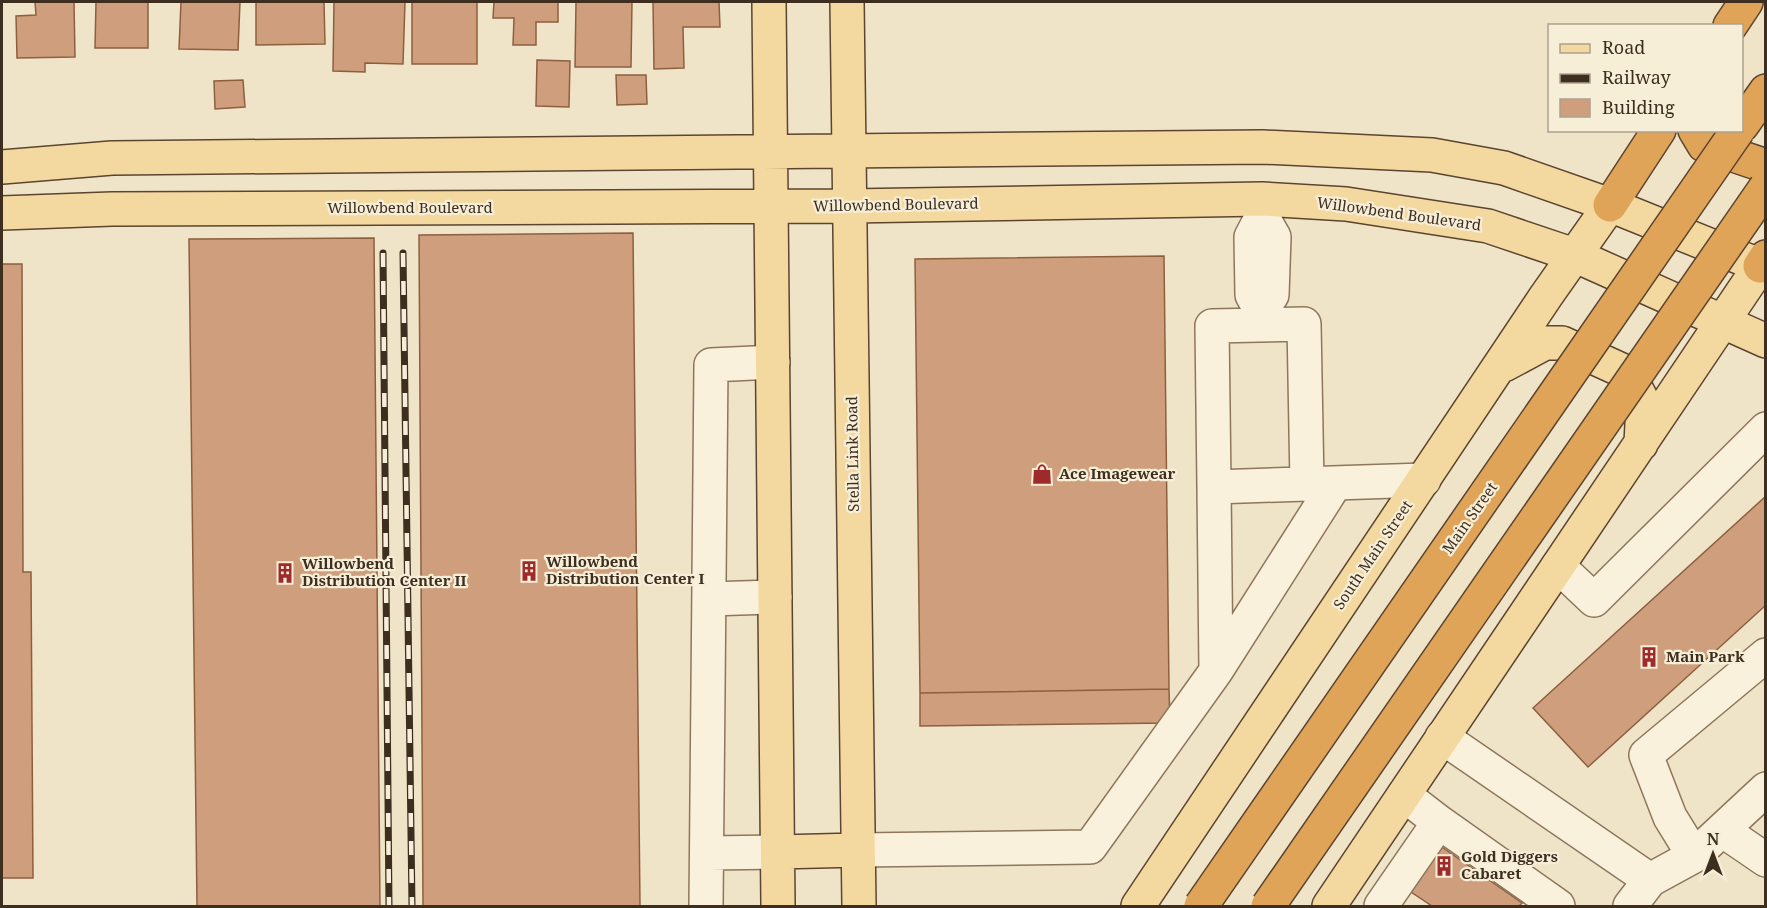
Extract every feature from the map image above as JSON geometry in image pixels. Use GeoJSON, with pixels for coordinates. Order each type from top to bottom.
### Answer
{"type":"FeatureCollection","features":[{"type":"Feature","properties":{"kind":"highway"},"geometry":{"type":"LineString","coordinates":[[1731,24],[1746,2]]}},
{"type":"Feature","properties":{"kind":"highway"},"geometry":{"type":"LineString","coordinates":[[1743,124],[1766,91]]}},
{"type":"Feature","properties":{"kind":"highway"},"geometry":{"type":"LineString","coordinates":[[1610,206],[1658,132]]}},
{"type":"Feature","properties":{"kind":"highway"},"geometry":{"type":"LineString","coordinates":[[1696,132],[1704,145],[1766,166]]}},
{"type":"Feature","properties":{"kind":"highway","name":"Main Street"},"geometry":{"type":"LineString","coordinates":[[1202,906],[1737,132]]}},
{"type":"Feature","properties":{"kind":"highway"},"geometry":{"type":"LineString","coordinates":[[1268,906],[1766,187]]}},
{"type":"Feature","properties":{"kind":"main road"},"geometry":{"type":"LineString","coordinates":[[769,2],[778,906]]}},
{"type":"Feature","properties":{"kind":"main road","name":"Stella Link Road"},"geometry":{"type":"LineString","coordinates":[[847,2],[859,906]]}},
{"type":"Feature","properties":{"kind":"main road"},"geometry":{"type":"LineString","coordinates":[[1262,207],[1263,147]]}},
{"type":"Feature","properties":{"kind":"main road"},"geometry":{"type":"LineString","coordinates":[[2,167],[112,158],[849,150],[1263,147],[1432,155],[1504,168],[1764,264],[1442,737],[1330,906]]}},
{"type":"Feature","properties":{"kind":"main road"},"geometry":{"type":"LineString","coordinates":[[112,158],[112,209]]}},
{"type":"Feature","properties":{"kind":"main road","name":"Willowbend Boulevard"},"geometry":{"type":"LineString","coordinates":[[2,213],[112,209],[1262,207],[1346,204],[1488,226],[1574,255],[1766,342]]}},
{"type":"Feature","properties":{"kind":"main road","name":"South Main Street"},"geometry":{"type":"LineString","coordinates":[[1138,906],[1574,255],[1610,206]]}},
{"type":"Feature","properties":{"kind":"main road"},"geometry":{"type":"LineString","coordinates":[[1500,367],[1545,343],[1562,343],[1628,373],[1643,402],[1641,444]]}},
{"type":"Feature","properties":{"kind":"main road"},"geometry":{"type":"LineString","coordinates":[[778,852],[858,850]]}},
{"type":"Feature","properties":{"kind":"street"},"geometry":{"type":"LineString","coordinates":[[1261,318],[1272,295],[1274,237],[1262,207]]}},
{"type":"Feature","properties":{"kind":"street"},"geometry":{"type":"LineString","coordinates":[[858,850],[1090,847],[1216,671],[1321,484],[1304,324],[1261,318],[1212,326],[1216,671]]}},
{"type":"Feature","properties":{"kind":"street"},"geometry":{"type":"LineString","coordinates":[[706,906],[711,365],[773,362]]}},
{"type":"Feature","properties":{"kind":"street"},"geometry":{"type":"LineString","coordinates":[[1558,566],[1594,600],[1766,429]]}},
{"type":"Feature","properties":{"kind":"street"},"geometry":{"type":"LineString","coordinates":[[1214,487],[1424,480]]}},
{"type":"Feature","properties":{"kind":"street"},"geometry":{"type":"LineString","coordinates":[[709,599],[776,597]]}},
{"type":"Feature","properties":{"kind":"street"},"geometry":{"type":"LineString","coordinates":[[1694,856],[1670,817],[1646,755],[1766,654]]}},
{"type":"Feature","properties":{"kind":"street"},"geometry":{"type":"LineString","coordinates":[[1442,737],[1650,880]]}},
{"type":"Feature","properties":{"kind":"street"},"geometry":{"type":"LineString","coordinates":[[1630,906],[1650,880],[1694,856],[1766,789]]}},
{"type":"Feature","properties":{"kind":"street"},"geometry":{"type":"LineString","coordinates":[[1404,795],[1558,906]]}},
{"type":"Feature","properties":{"kind":"street"},"geometry":{"type":"LineString","coordinates":[[1381,906],[1439,822]]}},
{"type":"Feature","properties":{"kind":"street"},"geometry":{"type":"LineString","coordinates":[[1722,830],[1766,860]]}},
{"type":"Feature","properties":{"kind":"street"},"geometry":{"type":"LineString","coordinates":[[707,853],[778,852]]}},
{"type":"Feature","properties":{"kind":"building"},"geometry":{"type":"Polygon","coordinates":[[[35,2],[74,2],[75,57],[17,58],[16,16],[36,15],[35,2]]]}},
{"type":"Feature","properties":{"kind":"building"},"geometry":{"type":"Polygon","coordinates":[[[96,2],[148,2],[148,48],[95,48],[96,2]]]}},
{"type":"Feature","properties":{"kind":"building"},"geometry":{"type":"Polygon","coordinates":[[[181,2],[240,2],[238,50],[179,49],[181,2]]]}},
{"type":"Feature","properties":{"kind":"building"},"geometry":{"type":"Polygon","coordinates":[[[256,2],[324,2],[325,44],[256,45],[256,2]]]}},
{"type":"Feature","properties":{"kind":"building"},"geometry":{"type":"Polygon","coordinates":[[[334,2],[405,2],[403,64],[365,63],[365,72],[333,71],[334,2]]]}},
{"type":"Feature","properties":{"kind":"building"},"geometry":{"type":"Polygon","coordinates":[[[412,2],[477,2],[477,64],[412,64],[412,2]]]}},
{"type":"Feature","properties":{"kind":"building"},"geometry":{"type":"Polygon","coordinates":[[[494,2],[558,2],[558,22],[536,22],[536,45],[513,45],[514,18],[493,18],[494,2]]]}},
{"type":"Feature","properties":{"kind":"building"},"geometry":{"type":"Polygon","coordinates":[[[576,2],[632,2],[631,67],[575,67],[576,2]]]}},
{"type":"Feature","properties":{"kind":"building"},"geometry":{"type":"Polygon","coordinates":[[[653,2],[719,2],[720,27],[683,27],[684,68],[654,69],[653,2]]]}},
{"type":"Feature","properties":{"kind":"building"},"geometry":{"type":"Polygon","coordinates":[[[537,60],[570,61],[569,107],[536,106],[537,60]]]}},
{"type":"Feature","properties":{"kind":"building"},"geometry":{"type":"Polygon","coordinates":[[[616,75],[646,75],[647,104],[617,105],[616,75]]]}},
{"type":"Feature","properties":{"kind":"building"},"geometry":{"type":"Polygon","coordinates":[[[243,80],[245,107],[215,109],[214,81],[243,80]]]}},
{"type":"Feature","properties":{"kind":"building","name":"Willowbend Distribution Center I"},"geometry":{"type":"Polygon","coordinates":[[[633,233],[640,906],[423,906],[419,235],[633,233]]]}},
{"type":"Feature","properties":{"kind":"building","name":"Willowbend Distribution Center II"},"geometry":{"type":"Polygon","coordinates":[[[374,238],[380,906],[197,906],[189,239],[374,238]]]}},
{"type":"Feature","properties":{"kind":"building","name":"Ace Imagewear"},"geometry":{"type":"Polygon","coordinates":[[[1164,256],[1169,689],[920,693],[915,259],[1164,256]]]}},
{"type":"Feature","properties":{"kind":"building"},"geometry":{"type":"Polygon","coordinates":[[[2,264],[22,264],[23,572],[31,572],[33,878],[2,878],[2,264]]]}},
{"type":"Feature","properties":{"kind":"building","name":"Main Park"},"geometry":{"type":"Polygon","coordinates":[[[1766,496],[1766,605],[1588,767],[1533,708],[1766,496]]]}},
{"type":"Feature","properties":{"kind":"building"},"geometry":{"type":"Polygon","coordinates":[[[1169,689],[1170,723],[920,726],[920,693],[1169,689]]]}},
{"type":"Feature","properties":{"kind":"building","name":"Gold Diggers Cabaret"},"geometry":{"type":"Polygon","coordinates":[[[1436,843],[1522,903],[1519,906],[1432,906],[1405,888],[1436,843]]]}},
{"type":"Feature","properties":{"kind":"railway"},"geometry":{"type":"LineString","coordinates":[[383,253],[389,906]]}},
{"type":"Feature","properties":{"kind":"railway"},"geometry":{"type":"LineString","coordinates":[[403,253],[412,906]]}},
{"type":"Feature","properties":{"kind":"place","name":"Ace Imagewear"},"geometry":{"type":"Point","coordinates":[1042,474]}},
{"type":"Feature","properties":{"kind":"place","name":"Willowbend Distribution Center I"},"geometry":{"type":"Point","coordinates":[529,571]}},
{"type":"Feature","properties":{"kind":"place","name":"Willowbend Distribution Center II"},"geometry":{"type":"Point","coordinates":[285,573]}},
{"type":"Feature","properties":{"kind":"place","name":"Main Park"},"geometry":{"type":"Point","coordinates":[1649,657]}},
{"type":"Feature","properties":{"kind":"place","name":"Gold Diggers Cabaret"},"geometry":{"type":"Point","coordinates":[1444,866]}}]}
